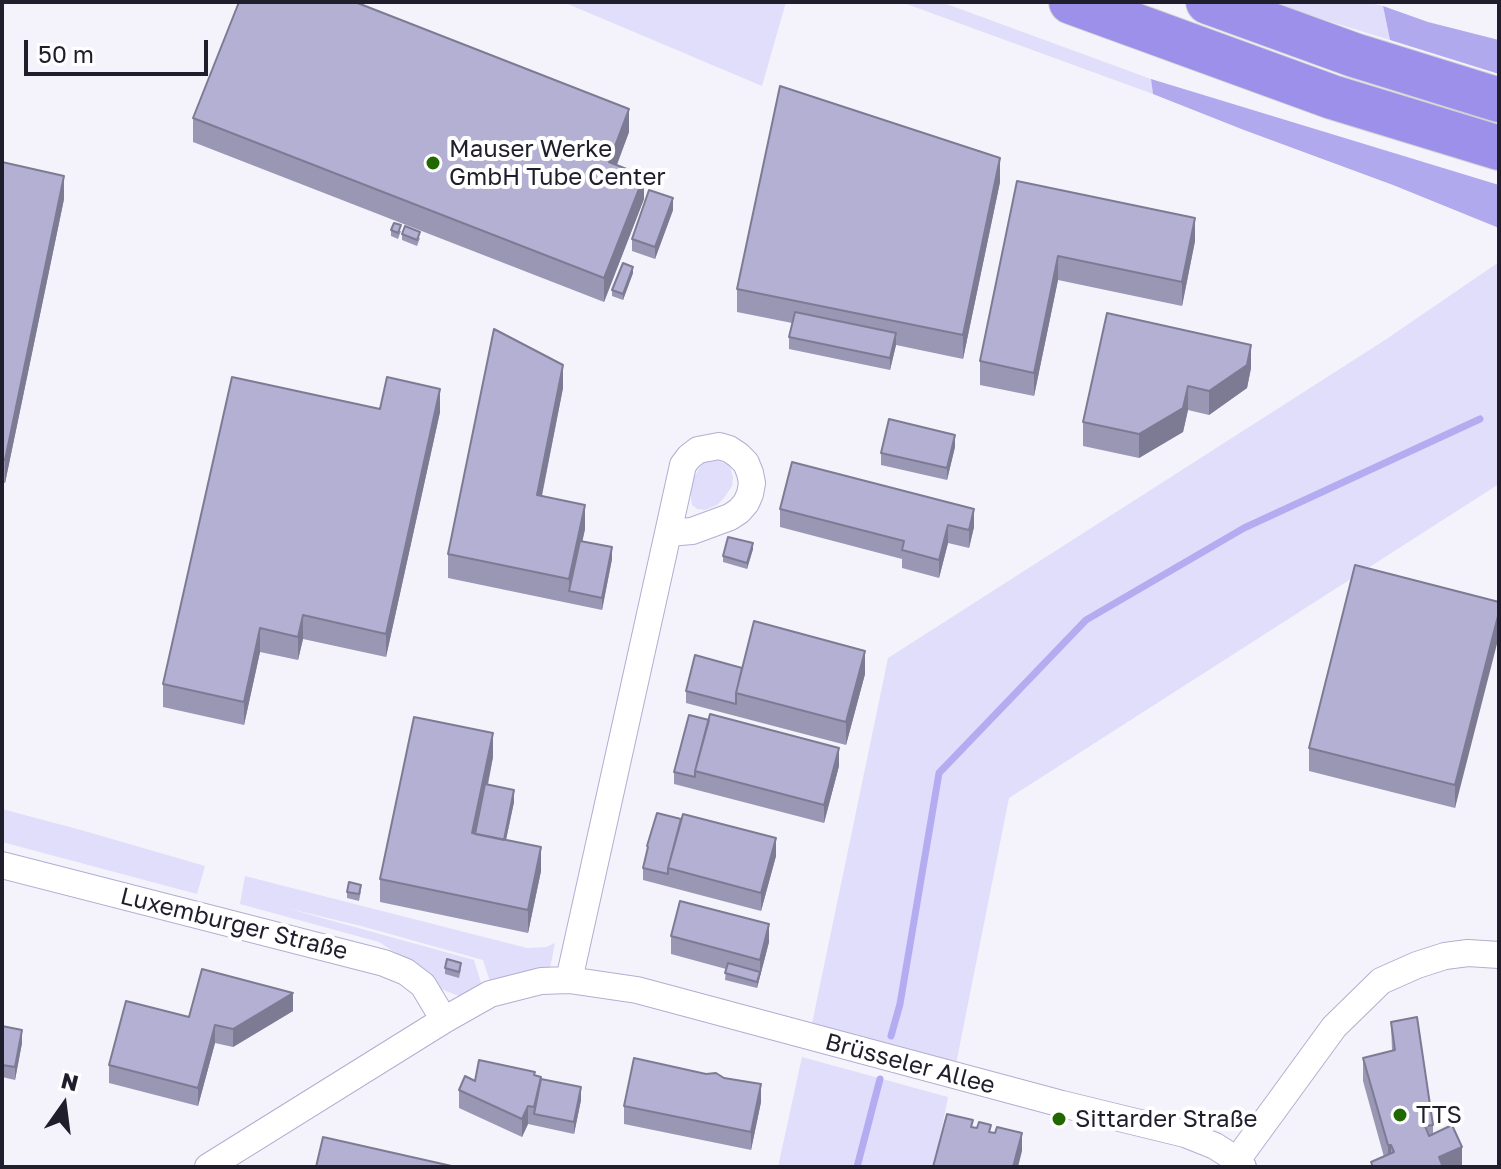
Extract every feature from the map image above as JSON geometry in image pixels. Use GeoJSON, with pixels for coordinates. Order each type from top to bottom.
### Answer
{"type":"FeatureCollection","features":[{"type":"Feature","properties":{"kind":"highway"},"geometry":{"type":"LineString","coordinates":[[1071,2],[1332,97],[1499,148]]}},
{"type":"Feature","properties":{"kind":"highway"},"geometry":{"type":"LineString","coordinates":[[1208,2],[1354,55],[1499,100]]}},
{"type":"Feature","properties":{"kind":"street"},"geometry":{"type":"LineString","coordinates":[[569,980],[668,533]]}},
{"type":"Feature","properties":{"kind":"street","name":"Luxemburger Straße"},"geometry":{"type":"LineString","coordinates":[[2,865],[384,963],[406,972],[423,985],[444,1020]]}},
{"type":"Feature","properties":{"kind":"street"},"geometry":{"type":"LineString","coordinates":[[1240,1164],[1334,1027],[1381,981],[1445,956],[1468,953],[1499,955]]}},
{"type":"Feature","properties":{"kind":"street","name":"Brüsseler Allee"},"geometry":{"type":"LineString","coordinates":[[208,1167],[490,994],[541,981],[569,980],[637,990],[1185,1134],[1215,1146],[1240,1164]]}},
{"type":"Feature","properties":{"kind":"shaded area"},"geometry":{"type":"Polygon","coordinates":[[[563,2],[786,2],[762,86],[563,2]]]}},
{"type":"Feature","properties":{"kind":"shaded area"},"geometry":{"type":"Polygon","coordinates":[[[901,2],[941,2],[1151,79],[1153,94],[901,2]]]}},
{"type":"Feature","properties":{"kind":"shaded area"},"geometry":{"type":"Polygon","coordinates":[[[1266,2],[1365,2],[1383,6],[1390,40],[1266,2]]]}},
{"type":"Feature","properties":{"kind":"shaded area"},"geometry":{"type":"Polygon","coordinates":[[[1383,6],[1428,22],[1499,40],[1499,74],[1390,40],[1383,6]]]}},
{"type":"Feature","properties":{"kind":"shaded area"},"geometry":{"type":"Polygon","coordinates":[[[1151,79],[1499,185],[1499,228],[1153,94],[1151,79]]]}},
{"type":"Feature","properties":{"kind":"shaded area"},"geometry":{"type":"Polygon","coordinates":[[[1499,262],[1499,484],[1009,798],[955,1069],[810,1033],[888,658],[1385,340],[1499,262]]]}},
{"type":"Feature","properties":{"kind":"shaded area"},"geometry":{"type":"Polygon","coordinates":[[[715,459],[730,466],[732,486],[717,505],[705,510],[697,509],[692,505],[691,483],[702,463],[715,459]]]}},
{"type":"Feature","properties":{"kind":"shaded area"},"geometry":{"type":"Polygon","coordinates":[[[2,809],[205,866],[197,894],[2,842],[2,809]]]}},
{"type":"Feature","properties":{"kind":"shaded area"},"geometry":{"type":"Polygon","coordinates":[[[245,876],[527,948],[555,943],[549,973],[491,985],[483,960],[286,908],[474,960],[483,989],[459,996],[441,989],[379,942],[240,904],[245,876]]]}},
{"type":"Feature","properties":{"kind":"shaded area"},"geometry":{"type":"Polygon","coordinates":[[[802,1057],[948,1097],[934,1167],[778,1167],[802,1057]]]}},
{"type":"Feature","properties":{"kind":"building","name":"Mauser Werke GmbH Tube Center"},"geometry":{"type":"Polygon","coordinates":[[[239,2],[355,2],[629,109],[609,162],[644,176],[604,278],[193,118],[239,2]]]}},
{"type":"Feature","properties":{"kind":"building"},"geometry":{"type":"Polygon","coordinates":[[[780,86],[1000,158],[963,335],[737,289],[780,86]]]}},
{"type":"Feature","properties":{"kind":"building"},"geometry":{"type":"Polygon","coordinates":[[[2,162],[64,176],[5,460],[2,459],[2,162]]]}},
{"type":"Feature","properties":{"kind":"building"},"geometry":{"type":"Polygon","coordinates":[[[1017,181],[1195,218],[1182,282],[1058,256],[1034,373],[980,361],[1017,181]]]}},
{"type":"Feature","properties":{"kind":"building"},"geometry":{"type":"Polygon","coordinates":[[[649,190],[673,198],[655,247],[632,239],[649,190]]]}},
{"type":"Feature","properties":{"kind":"building"},"geometry":{"type":"Polygon","coordinates":[[[394,223],[401,225],[398,233],[391,230],[394,223]]]}},
{"type":"Feature","properties":{"kind":"building"},"geometry":{"type":"Polygon","coordinates":[[[405,226],[420,232],[417,240],[402,234],[405,226]]]}},
{"type":"Feature","properties":{"kind":"building"},"geometry":{"type":"Polygon","coordinates":[[[623,263],[633,267],[623,294],[612,290],[623,263]]]}},
{"type":"Feature","properties":{"kind":"building"},"geometry":{"type":"Polygon","coordinates":[[[795,312],[896,333],[890,358],[789,337],[795,312]]]}},
{"type":"Feature","properties":{"kind":"building"},"geometry":{"type":"Polygon","coordinates":[[[1107,313],[1251,345],[1247,365],[1209,391],[1188,386],[1183,408],[1139,434],[1083,422],[1107,313]]]}},
{"type":"Feature","properties":{"kind":"building"},"geometry":{"type":"Polygon","coordinates":[[[494,329],[563,365],[537,495],[585,505],[569,579],[448,554],[494,329]]]}},
{"type":"Feature","properties":{"kind":"building"},"geometry":{"type":"Polygon","coordinates":[[[232,377],[380,409],[387,377],[440,389],[386,634],[303,615],[298,637],[260,628],[244,702],[163,684],[232,377]]]}},
{"type":"Feature","properties":{"kind":"building"},"geometry":{"type":"Polygon","coordinates":[[[889,419],[955,435],[947,468],[881,453],[889,419]]]}},
{"type":"Feature","properties":{"kind":"building"},"geometry":{"type":"Polygon","coordinates":[[[792,462],[974,509],[969,530],[948,525],[939,560],[902,550],[904,541],[780,509],[792,462]]]}},
{"type":"Feature","properties":{"kind":"building"},"geometry":{"type":"Polygon","coordinates":[[[728,537],[753,543],[747,563],[723,556],[728,537]]]}},
{"type":"Feature","properties":{"kind":"building"},"geometry":{"type":"Polygon","coordinates":[[[580,541],[612,547],[602,598],[569,591],[580,541]]]}},
{"type":"Feature","properties":{"kind":"building"},"geometry":{"type":"Polygon","coordinates":[[[1355,565],[1499,602],[1455,785],[1309,748],[1355,565]]]}},
{"type":"Feature","properties":{"kind":"building"},"geometry":{"type":"Polygon","coordinates":[[[754,621],[865,651],[846,722],[736,693],[754,621]]]}},
{"type":"Feature","properties":{"kind":"building"},"geometry":{"type":"Polygon","coordinates":[[[695,655],[742,668],[736,704],[686,691],[695,655]]]}},
{"type":"Feature","properties":{"kind":"building"},"geometry":{"type":"Polygon","coordinates":[[[710,714],[839,748],[824,805],[695,771],[710,714]]]}},
{"type":"Feature","properties":{"kind":"building"},"geometry":{"type":"Polygon","coordinates":[[[689,715],[709,720],[695,777],[674,772],[689,715]]]}},
{"type":"Feature","properties":{"kind":"building"},"geometry":{"type":"Polygon","coordinates":[[[414,717],[493,733],[472,833],[541,847],[528,910],[380,879],[414,717]]]}},
{"type":"Feature","properties":{"kind":"building"},"geometry":{"type":"Polygon","coordinates":[[[485,784],[514,790],[504,840],[475,834],[485,784]]]}},
{"type":"Feature","properties":{"kind":"building"},"geometry":{"type":"Polygon","coordinates":[[[657,813],[681,819],[668,874],[643,868],[657,813]]]}},
{"type":"Feature","properties":{"kind":"building"},"geometry":{"type":"Polygon","coordinates":[[[683,814],[776,838],[761,893],[668,868],[683,814]]]}},
{"type":"Feature","properties":{"kind":"building"},"geometry":{"type":"Polygon","coordinates":[[[349,882],[361,885],[359,894],[347,892],[349,882]]]}},
{"type":"Feature","properties":{"kind":"building"},"geometry":{"type":"Polygon","coordinates":[[[680,901],[769,924],[760,960],[671,936],[680,901]]]}},
{"type":"Feature","properties":{"kind":"building"},"geometry":{"type":"Polygon","coordinates":[[[447,959],[461,963],[459,972],[445,968],[447,959]]]}},
{"type":"Feature","properties":{"kind":"building"},"geometry":{"type":"Polygon","coordinates":[[[728,963],[760,972],[757,982],[725,973],[728,963]]]}},
{"type":"Feature","properties":{"kind":"building"},"geometry":{"type":"Polygon","coordinates":[[[202,969],[293,993],[233,1029],[215,1025],[198,1088],[109,1065],[126,1001],[189,1017],[202,969]]]}},
{"type":"Feature","properties":{"kind":"building","name":"TTS"},"geometry":{"type":"Polygon","coordinates":[[[1417,1017],[1433,1125],[1425,1126],[1429,1136],[1452,1125],[1462,1147],[1439,1157],[1446,1167],[1373,1167],[1371,1162],[1394,1152],[1388,1145],[1363,1058],[1395,1050],[1391,1022],[1417,1017]]]}},
{"type":"Feature","properties":{"kind":"building"},"geometry":{"type":"Polygon","coordinates":[[[2,1026],[22,1030],[15,1067],[2,1065],[2,1026]]]}},
{"type":"Feature","properties":{"kind":"building"},"geometry":{"type":"Polygon","coordinates":[[[634,1058],[761,1084],[751,1132],[624,1106],[634,1058]]]}},
{"type":"Feature","properties":{"kind":"building"},"geometry":{"type":"Polygon","coordinates":[[[479,1060],[535,1072],[534,1075],[541,1077],[534,1107],[528,1106],[522,1119],[459,1090],[465,1076],[475,1081],[479,1060]]]}},
{"type":"Feature","properties":{"kind":"building"},"geometry":{"type":"Polygon","coordinates":[[[541,1079],[581,1087],[574,1122],[534,1114],[541,1079]]]}},
{"type":"Feature","properties":{"kind":"building"},"geometry":{"type":"Polygon","coordinates":[[[947,1114],[973,1120],[971,1127],[977,1128],[979,1122],[991,1125],[989,1132],[995,1133],[997,1127],[1022,1133],[1013,1167],[933,1167],[947,1114]]]}},
{"type":"Feature","properties":{"kind":"building"},"geometry":{"type":"Polygon","coordinates":[[[323,1137],[456,1167],[316,1167],[323,1137]]]}},
{"type":"Feature","properties":{"kind":"waterway"},"geometry":{"type":"LineString","coordinates":[[891,1036],[900,1004],[939,773],[1086,620],[1244,528],[1480,419]]}},
{"type":"Feature","properties":{"kind":"waterway"},"geometry":{"type":"LineString","coordinates":[[857,1167],[880,1079]]}},
{"type":"Feature","properties":{"kind":"place","name":"Mauser Werke GmbH Tube Center"},"geometry":{"type":"Point","coordinates":[433,163]}},
{"type":"Feature","properties":{"kind":"place","name":"TTS"},"geometry":{"type":"Point","coordinates":[1400,1115]}},
{"type":"Feature","properties":{"kind":"place","name":"Sittarder Straße"},"geometry":{"type":"Point","coordinates":[1059,1119]}}]}
